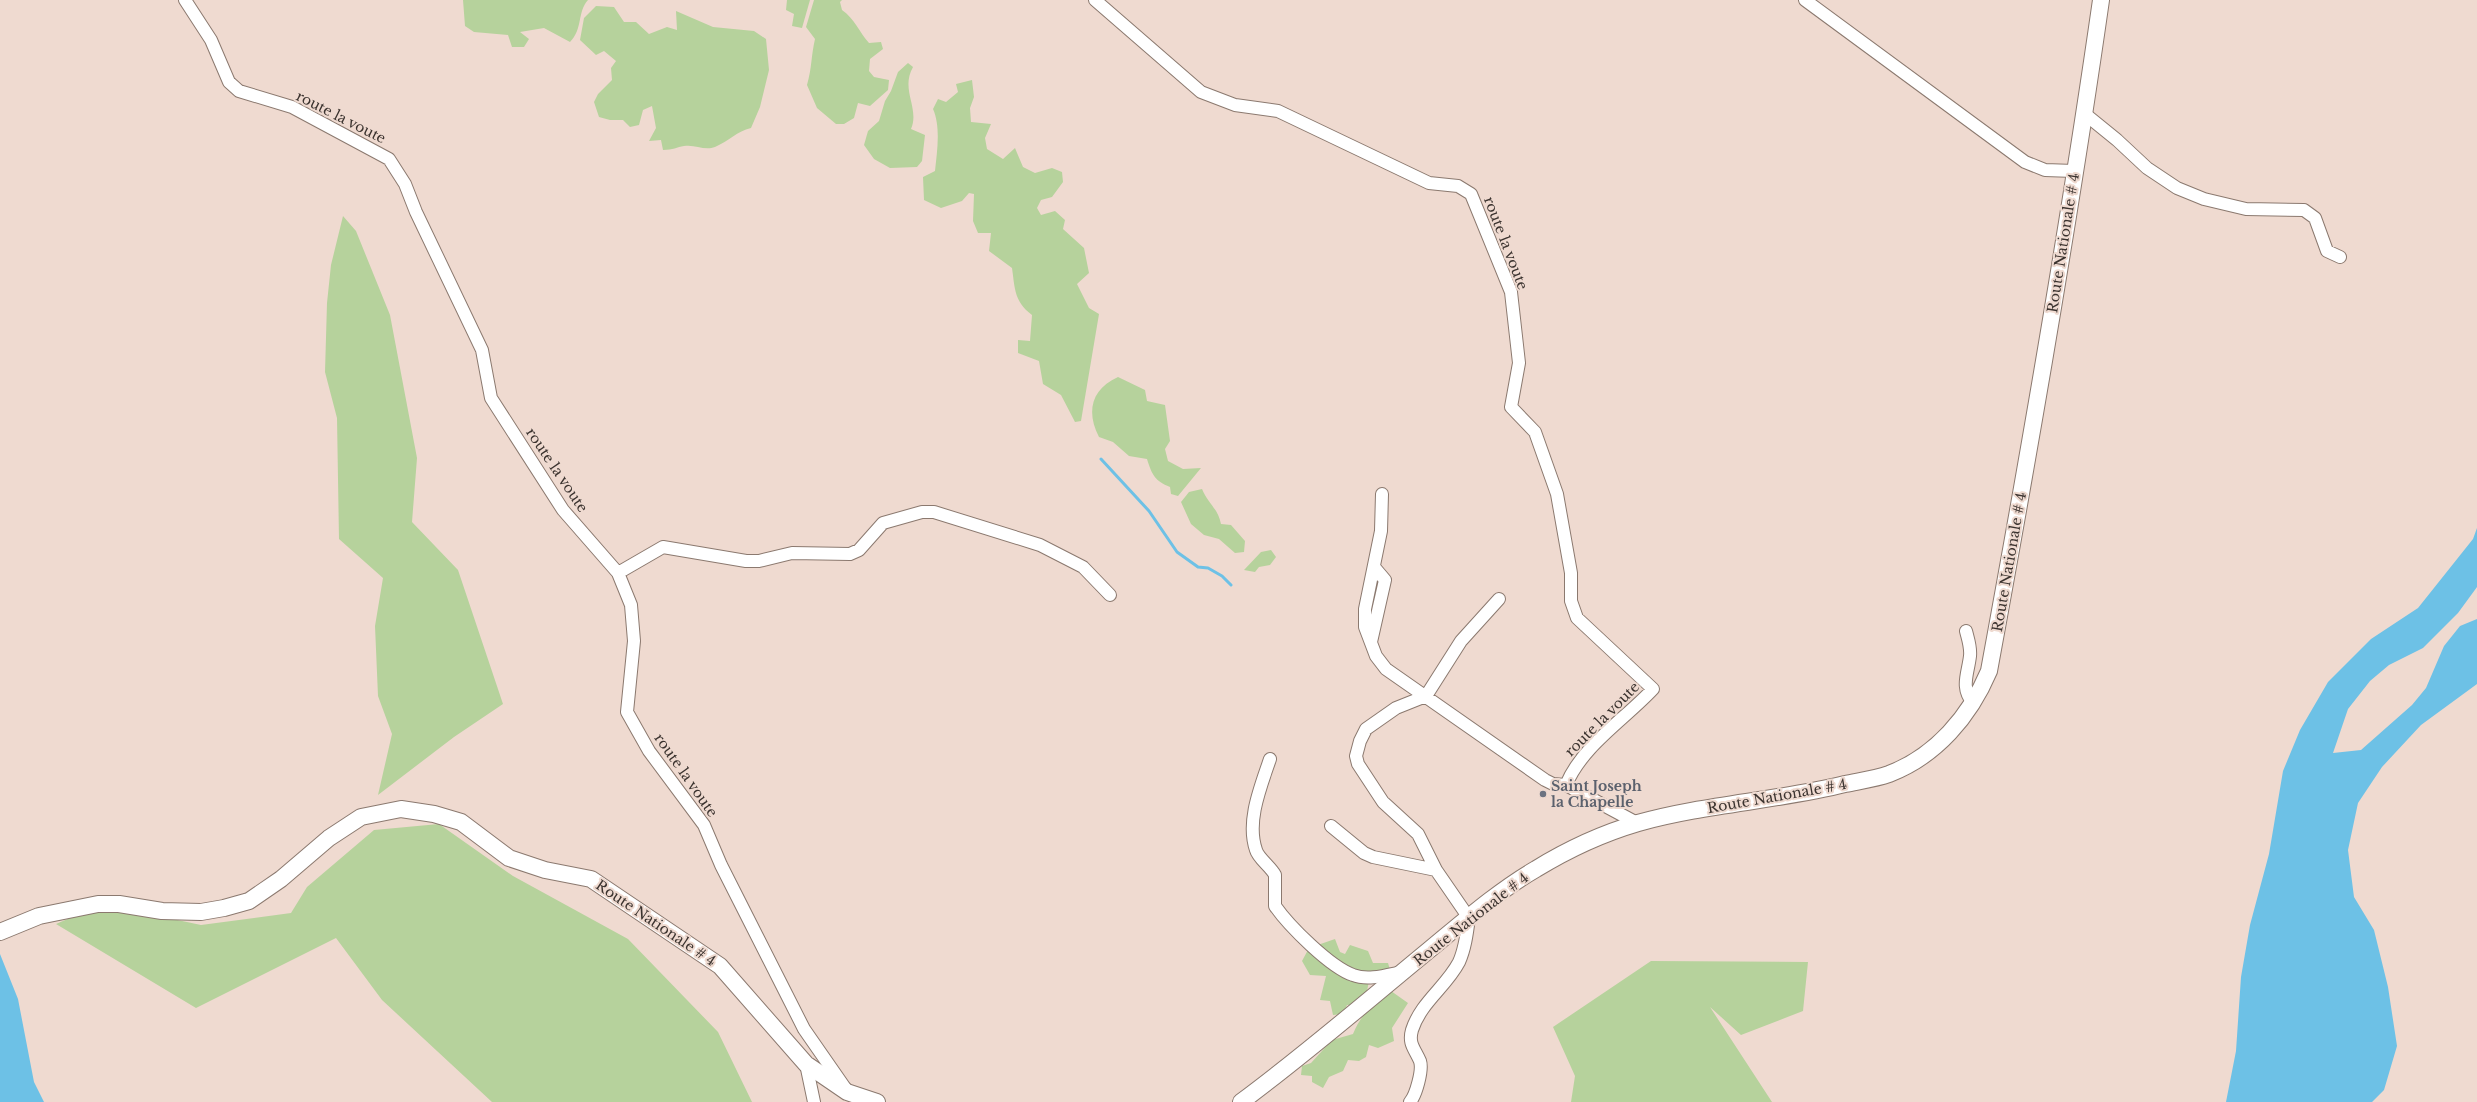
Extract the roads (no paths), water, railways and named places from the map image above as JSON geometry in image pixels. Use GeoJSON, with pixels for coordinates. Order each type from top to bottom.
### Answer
{"type":"FeatureCollection","features":[{"type":"Feature","properties":{"kind":"main road","name":"Route Nationale # 4"},"geometry":{"type":"LineString","coordinates":[[1241,1102],[1469,918],[1535,869],[1592,840],[1637,823],[1724,805],[1812,792],[1888,774],[1922,756],[1941,742],[1966,715],[1989,671],[2025,475],[2084,114],[2101,0]]}},
{"type":"Feature","properties":{"kind":"main road","name":"Route Nationale # 4"},"geometry":{"type":"LineString","coordinates":[[0,932],[39,916],[98,904],[119,904],[162,911],[201,912],[248,902],[281,879],[330,838],[361,817],[401,809],[434,814],[461,822],[509,858],[545,870],[591,879],[720,966],[806,1064],[848,1092],[877,1102]]}},
{"type":"Feature","properties":{"kind":"street","name":"route la voute"},"geometry":{"type":"LineString","coordinates":[[185,0],[211,40],[229,82],[239,91],[292,107],[389,159],[404,184],[482,350],[491,398],[563,510],[618,574],[632,605],[634,641],[627,712],[649,751],[704,825],[721,865],[804,1029],[848,1092]]}},
{"type":"Feature","properties":{"kind":"street","name":"route la voute"},"geometry":{"type":"LineString","coordinates":[[1095,0],[1201,92],[1235,105],[1278,111],[1429,183],[1458,186],[1471,194],[1511,292],[1520,363],[1511,407],[1535,432],[1557,494],[1571,574],[1573,610],[1577,618],[1652,689],[1634,709],[1614,725],[1572,769],[1566,785]]}},
{"type":"Feature","properties":{"kind":"street"},"geometry":{"type":"LineString","coordinates":[[1805,0],[2026,162],[2044,170],[2074,171]]}},
{"type":"Feature","properties":{"kind":"street"},"geometry":{"type":"LineString","coordinates":[[2084,114],[2117,140],[2147,168],[2177,188],[2204,200],[2246,208],[2304,210],[2315,218],[2327,251],[2340,258]]}},
{"type":"Feature","properties":{"kind":"street"},"geometry":{"type":"LineString","coordinates":[[1382,494],[1381,531],[1365,610],[1365,626],[1376,656],[1386,669],[1545,780],[1553,784],[1566,785],[1637,823]]}},
{"type":"Feature","properties":{"kind":"street"},"geometry":{"type":"LineString","coordinates":[[618,574],[663,547],[746,561],[759,561],[792,553],[850,554],[859,550],[883,523],[922,512],[944,515],[1040,545],[1084,568],[1110,595]]}},
{"type":"Feature","properties":{"kind":"street"},"geometry":{"type":"LineString","coordinates":[[1410,1102],[1417,1089],[1420,1063],[1412,1047],[1412,1031],[1419,1012],[1459,962],[1464,948],[1469,918],[1436,870],[1418,834],[1383,802],[1358,764],[1356,756],[1360,741],[1366,730],[1396,708],[1426,696],[1461,641],[1499,599]]}},
{"type":"Feature","properties":{"kind":"street"},"geometry":{"type":"LineString","coordinates":[[1966,631],[1970,656],[1964,687],[1966,695],[1973,703]]}},
{"type":"Feature","properties":{"kind":"street"},"geometry":{"type":"LineString","coordinates":[[1270,759],[1259,791],[1252,827],[1256,852],[1276,875],[1275,906],[1299,934],[1337,966],[1354,976],[1379,977],[1404,971]]}},
{"type":"Feature","properties":{"kind":"street"},"geometry":{"type":"LineString","coordinates":[[1330,826],[1364,853],[1373,857],[1436,870]]}},
{"type":"Feature","properties":{"kind":"street"},"geometry":{"type":"LineString","coordinates":[[806,1064],[814,1102]]}},
{"type":"Feature","properties":{"kind":"water"},"geometry":{"type":"Polygon","coordinates":[[[2477,528],[2477,587],[2458,613],[2423,648],[2389,665],[2370,681],[2348,709],[2333,753],[2361,750],[2412,705],[2426,688],[2444,646],[2460,626],[2477,619],[2477,684],[2421,725],[2382,767],[2358,803],[2348,850],[2354,897],[2374,930],[2388,987],[2397,1046],[2384,1090],[2372,1102],[2226,1102],[2236,1051],[2241,977],[2250,925],[2269,854],[2283,771],[2300,730],[2328,682],[2371,639],[2418,608],[2473,539],[2477,528]]]}},
{"type":"Feature","properties":{"kind":"water"},"geometry":{"type":"Polygon","coordinates":[[[0,954],[18,999],[34,1082],[44,1102],[0,1102],[0,954]]]}},
{"type":"Feature","properties":{"kind":"waterway"},"geometry":{"type":"LineString","coordinates":[[1101,459],[1149,511],[1177,552],[1198,567],[1208,568],[1222,576],[1231,585]]}},
{"type":"Feature","properties":{"kind":"place","name":"Saint Joseph la Chapelle"},"geometry":{"type":"Point","coordinates":[1543,794]}}]}
